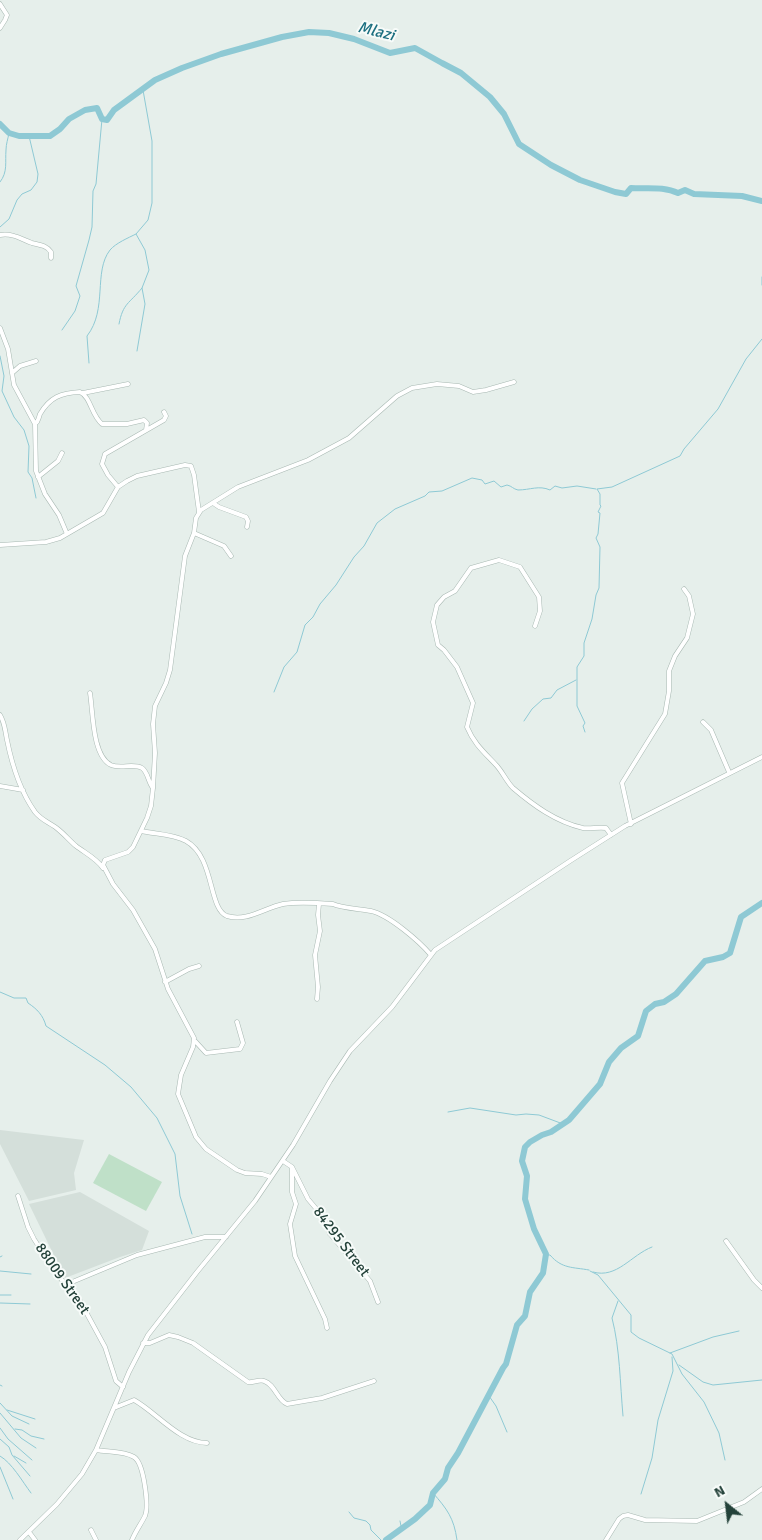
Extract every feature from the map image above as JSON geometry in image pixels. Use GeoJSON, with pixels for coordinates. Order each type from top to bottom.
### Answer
{"type":"FeatureCollection","features":[{"type":"Feature","properties":{"kind":"street"},"geometry":{"type":"LineString","coordinates":[[0,4],[6,15],[0,28]]}},
{"type":"Feature","properties":{"kind":"street"},"geometry":{"type":"LineString","coordinates":[[0,235],[16,235],[44,246],[51,252],[50,258]]}},
{"type":"Feature","properties":{"kind":"street"},"geometry":{"type":"LineString","coordinates":[[0,328],[8,349],[14,385],[35,424],[34,459],[38,477],[67,534]]}},
{"type":"Feature","properties":{"kind":"street"},"geometry":{"type":"LineString","coordinates":[[12,373],[20,366],[36,361]]}},
{"type":"Feature","properties":{"kind":"street"},"geometry":{"type":"LineString","coordinates":[[104,870],[104,862],[128,852],[133,847],[151,806],[155,753],[153,724],[155,706],[170,670],[185,556],[194,533],[196,518],[199,512],[238,487],[308,460],[349,438],[397,396],[412,388],[437,384],[463,386],[473,392],[501,387],[514,382]]}},
{"type":"Feature","properties":{"kind":"street"},"geometry":{"type":"LineString","coordinates":[[35,424],[44,410],[58,395],[72,392],[83,393],[128,384]]}},
{"type":"Feature","properties":{"kind":"street"},"geometry":{"type":"LineString","coordinates":[[83,393],[93,413],[102,424],[127,424],[144,420],[147,423],[146,430]]}},
{"type":"Feature","properties":{"kind":"street"},"geometry":{"type":"LineString","coordinates":[[118,487],[102,464],[103,457],[164,420],[166,416],[164,412]]}},
{"type":"Feature","properties":{"kind":"street"},"geometry":{"type":"LineString","coordinates":[[38,477],[58,460],[62,453]]}},
{"type":"Feature","properties":{"kind":"street"},"geometry":{"type":"LineString","coordinates":[[0,545],[46,542],[67,534],[103,513],[118,487],[137,476],[188,465],[194,475],[199,512]]}},
{"type":"Feature","properties":{"kind":"street"},"geometry":{"type":"LineString","coordinates":[[213,503],[246,517],[248,521],[247,526]]}},
{"type":"Feature","properties":{"kind":"street"},"geometry":{"type":"LineString","coordinates":[[194,533],[224,546],[231,556]]}},
{"type":"Feature","properties":{"kind":"street"},"geometry":{"type":"LineString","coordinates":[[535,626],[540,612],[539,597],[520,567],[499,560],[475,566],[468,571],[455,591],[444,597],[437,605],[432,622],[438,645],[456,667],[473,704],[467,728],[476,746],[499,768],[512,787],[537,808],[577,826],[606,828],[611,835]]}},
{"type":"Feature","properties":{"kind":"street"},"geometry":{"type":"LineString","coordinates":[[631,824],[622,783],[665,714],[669,691],[669,671],[675,656],[687,638],[693,614],[684,589]]}},
{"type":"Feature","properties":{"kind":"street"},"geometry":{"type":"LineString","coordinates":[[90,693],[96,740],[100,752],[111,764],[122,767],[136,766],[142,768],[146,772],[149,783],[153,788]]}},
{"type":"Feature","properties":{"kind":"street"},"geometry":{"type":"LineString","coordinates":[[0,715],[4,723],[12,760],[23,790],[35,812],[59,830],[74,845],[97,860],[134,910],[158,957],[165,982],[194,1041],[206,1053],[240,1049],[243,1045],[237,1022]]}},
{"type":"Feature","properties":{"kind":"street"},"geometry":{"type":"LineString","coordinates":[[704,722],[710,730],[729,772]]}},
{"type":"Feature","properties":{"kind":"street"},"geometry":{"type":"LineString","coordinates":[[20,1540],[67,1494],[96,1450],[122,1387],[143,1343],[166,1311],[249,1210],[283,1161],[342,1062],[358,1042],[392,1007],[431,955],[442,945],[611,835],[729,772],[762,757]]}},
{"type":"Feature","properties":{"kind":"street"},"geometry":{"type":"LineString","coordinates":[[0,786],[23,790]]}},
{"type":"Feature","properties":{"kind":"street"},"geometry":{"type":"LineString","coordinates":[[141,831],[180,838],[192,845],[207,868],[218,908],[228,916],[248,916],[284,904],[333,904],[356,908],[380,914],[420,942],[431,955]]}},
{"type":"Feature","properties":{"kind":"street"},"geometry":{"type":"LineString","coordinates":[[317,999],[318,987],[315,955],[320,931],[319,904]]}},
{"type":"Feature","properties":{"kind":"street"},"geometry":{"type":"LineString","coordinates":[[165,982],[189,969],[199,966]]}},
{"type":"Feature","properties":{"kind":"street"},"geometry":{"type":"LineString","coordinates":[[194,1041],[178,1088],[182,1104],[196,1137],[206,1148],[237,1170],[245,1174],[262,1174],[271,1177]]}},
{"type":"Feature","properties":{"kind":"street"},"geometry":{"type":"LineString","coordinates":[[283,1161],[292,1166],[292,1192],[296,1204],[290,1224],[295,1256],[325,1319],[327,1328]]}},
{"type":"Feature","properties":{"kind":"street","name":"84295 Street"},"geometry":{"type":"LineString","coordinates":[[292,1166],[308,1200],[324,1218],[330,1234],[370,1281],[378,1302]]}},
{"type":"Feature","properties":{"kind":"street","name":"88009 Street"},"geometry":{"type":"LineString","coordinates":[[18,1196],[28,1227],[55,1272],[86,1310],[105,1348],[116,1381],[122,1387]]}},
{"type":"Feature","properties":{"kind":"street"},"geometry":{"type":"LineString","coordinates":[[66,1285],[137,1255],[206,1237],[226,1237]]}},
{"type":"Feature","properties":{"kind":"street"},"geometry":{"type":"LineString","coordinates":[[726,1241],[762,1288]]}},
{"type":"Feature","properties":{"kind":"street"},"geometry":{"type":"LineString","coordinates":[[74,1281],[74,1293]]}},
{"type":"Feature","properties":{"kind":"street"},"geometry":{"type":"LineString","coordinates":[[143,1343],[150,1343],[169,1335],[178,1337],[194,1344],[248,1382],[261,1380],[269,1384],[281,1401],[287,1404],[322,1398],[374,1381]]}},
{"type":"Feature","properties":{"kind":"street"},"geometry":{"type":"LineString","coordinates":[[114,1408],[134,1400],[166,1425],[197,1442],[207,1443]]}},
{"type":"Feature","properties":{"kind":"street"},"geometry":{"type":"LineString","coordinates":[[96,1450],[131,1456],[138,1460],[141,1466],[146,1514],[132,1540]]}},
{"type":"Feature","properties":{"kind":"street"},"geometry":{"type":"LineString","coordinates":[[606,1540],[619,1519],[623,1516],[628,1515],[645,1520],[698,1521],[740,1505],[762,1489]]}},
{"type":"Feature","properties":{"kind":"street"},"geometry":{"type":"LineString","coordinates":[[91,1530],[96,1540]]}},
{"type":"Feature","properties":{"kind":"street"},"geometry":{"type":"LineString","coordinates":[[29,1532],[35,1540]]}},
{"type":"Feature","properties":{"kind":"shaded area"},"geometry":{"type":"Polygon","coordinates":[[[0,1130],[84,1140],[74,1173],[76,1190],[29,1201],[0,1144],[0,1130]]]}},
{"type":"Feature","properties":{"kind":"shaded area"},"geometry":{"type":"Polygon","coordinates":[[[80,1192],[149,1231],[142,1250],[65,1278],[29,1204],[80,1192]]]}},
{"type":"Feature","properties":{"kind":"green space"},"geometry":{"type":"Polygon","coordinates":[[[109,1154],[162,1182],[146,1211],[93,1183],[109,1154]]]}},
{"type":"Feature","properties":{"kind":"waterway","name":"Mlazi"},"geometry":{"type":"LineString","coordinates":[[0,124],[9,133],[19,136],[50,136],[69,119],[85,110],[97,108],[102,119],[107,120],[114,110],[155,80],[182,68],[221,54],[282,37],[309,32],[329,33],[354,39],[390,53],[415,48],[461,73],[490,97],[504,114],[519,144],[551,165],[580,180],[626,194],[631,188],[655,188],[667,189],[678,193],[685,190],[694,194],[742,196],[762,201]]}},
{"type":"Feature","properties":{"kind":"waterway"},"geometry":{"type":"LineString","coordinates":[[137,351],[145,304],[142,288],[149,270],[145,250],[136,234],[148,220],[152,203],[152,141],[143,90]]}},
{"type":"Feature","properties":{"kind":"waterway"},"geometry":{"type":"LineString","coordinates":[[62,330],[75,311],[80,296],[76,286],[92,227],[93,191],[96,184],[102,119]]}},
{"type":"Feature","properties":{"kind":"waterway"},"geometry":{"type":"LineString","coordinates":[[0,182],[5,171],[9,133]]}},
{"type":"Feature","properties":{"kind":"waterway"},"geometry":{"type":"LineString","coordinates":[[0,227],[9,219],[17,200],[22,194],[31,190],[37,182],[38,174],[29,136]]}},
{"type":"Feature","properties":{"kind":"waterway"},"geometry":{"type":"LineString","coordinates":[[89,363],[87,336],[97,314],[102,269],[105,259],[113,247],[136,234]]}},
{"type":"Feature","properties":{"kind":"waterway"},"geometry":{"type":"LineString","coordinates":[[762,277],[762,285]]}},
{"type":"Feature","properties":{"kind":"waterway"},"geometry":{"type":"LineString","coordinates":[[119,324],[127,304],[142,288]]}},
{"type":"Feature","properties":{"kind":"waterway"},"geometry":{"type":"LineString","coordinates":[[585,732],[583,726],[585,723],[577,706],[577,667],[584,656],[584,643],[599,588],[600,547],[596,538],[600,513],[598,512],[601,506],[600,494],[597,489],[612,487],[680,456],[718,409],[746,359],[762,339]]}},
{"type":"Feature","properties":{"kind":"waterway"},"geometry":{"type":"LineString","coordinates":[[0,356],[4,376],[2,391],[14,417],[24,430],[29,446],[28,472],[32,478],[36,498]]}},
{"type":"Feature","properties":{"kind":"waterway"},"geometry":{"type":"LineString","coordinates":[[274,692],[284,667],[297,652],[305,625],[313,617],[320,604],[364,546],[377,523],[395,509],[425,496],[429,492],[442,491],[472,478],[482,480],[485,484],[494,481],[501,487],[507,485],[518,490],[538,488],[550,490],[555,486],[562,488],[577,486],[596,489]]}},
{"type":"Feature","properties":{"kind":"waterway"},"geometry":{"type":"LineString","coordinates":[[524,721],[532,709],[543,699],[551,698],[557,690],[576,680]]}},
{"type":"Feature","properties":{"kind":"waterway"},"geometry":{"type":"LineString","coordinates":[[386,1540],[415,1519],[430,1505],[433,1493],[445,1479],[448,1468],[506,1364],[517,1325],[525,1316],[530,1292],[543,1273],[546,1254],[534,1229],[525,1199],[527,1176],[522,1161],[525,1147],[530,1142],[551,1132],[569,1120],[600,1084],[609,1062],[621,1048],[638,1036],[646,1011],[655,1004],[664,1002],[676,994],[705,961],[723,957],[730,953],[741,917],[762,903]]}},
{"type":"Feature","properties":{"kind":"waterway"},"geometry":{"type":"LineString","coordinates":[[0,992],[14,998],[26,998],[28,1003],[41,1015],[46,1026],[105,1065],[131,1087],[157,1118],[175,1154],[180,1196],[192,1234]]}},
{"type":"Feature","properties":{"kind":"waterway"},"geometry":{"type":"LineString","coordinates":[[448,1112],[470,1108],[516,1115],[539,1115],[563,1124]]}},
{"type":"Feature","properties":{"kind":"waterway"},"geometry":{"type":"LineString","coordinates":[[593,1272],[602,1273],[617,1269],[652,1247]]}},
{"type":"Feature","properties":{"kind":"waterway"},"geometry":{"type":"LineString","coordinates":[[546,1255],[550,1255],[554,1260],[563,1265],[589,1270]]}},
{"type":"Feature","properties":{"kind":"waterway"},"geometry":{"type":"LineString","coordinates":[[0,1271],[31,1274]]}},
{"type":"Feature","properties":{"kind":"waterway"},"geometry":{"type":"LineString","coordinates":[[590,1271],[598,1275],[631,1315],[631,1332],[639,1338],[672,1354],[682,1374],[704,1402],[719,1433],[725,1460]]}},
{"type":"Feature","properties":{"kind":"waterway"},"geometry":{"type":"LineString","coordinates":[[0,1295],[11,1295]]}},
{"type":"Feature","properties":{"kind":"waterway"},"geometry":{"type":"LineString","coordinates":[[618,1301],[612,1318],[618,1354],[623,1416]]}},
{"type":"Feature","properties":{"kind":"waterway"},"geometry":{"type":"LineString","coordinates":[[0,1303],[30,1304]]}},
{"type":"Feature","properties":{"kind":"waterway"},"geometry":{"type":"LineString","coordinates":[[670,1353],[713,1337],[739,1331]]}},
{"type":"Feature","properties":{"kind":"waterway"},"geometry":{"type":"LineString","coordinates":[[641,1494],[652,1458],[658,1420],[673,1371],[672,1357]]}},
{"type":"Feature","properties":{"kind":"waterway"},"geometry":{"type":"LineString","coordinates":[[679,1365],[703,1382],[713,1385],[762,1380]]}},
{"type":"Feature","properties":{"kind":"waterway"},"geometry":{"type":"LineString","coordinates":[[489,1396],[496,1406],[507,1432]]}},
{"type":"Feature","properties":{"kind":"waterway"},"geometry":{"type":"LineString","coordinates":[[0,1403],[12,1416],[29,1424]]}},
{"type":"Feature","properties":{"kind":"waterway"},"geometry":{"type":"LineString","coordinates":[[7,1410],[35,1419]]}},
{"type":"Feature","properties":{"kind":"waterway"},"geometry":{"type":"LineString","coordinates":[[0,1413],[21,1438],[36,1448]]}},
{"type":"Feature","properties":{"kind":"waterway"},"geometry":{"type":"LineString","coordinates":[[0,1428],[8,1439],[32,1460]]}},
{"type":"Feature","properties":{"kind":"waterway"},"geometry":{"type":"LineString","coordinates":[[15,1429],[44,1439]]}},
{"type":"Feature","properties":{"kind":"waterway"},"geometry":{"type":"LineString","coordinates":[[0,1439],[9,1447],[12,1455],[30,1476]]}},
{"type":"Feature","properties":{"kind":"waterway"},"geometry":{"type":"LineString","coordinates":[[0,1456],[13,1468],[31,1493]]}},
{"type":"Feature","properties":{"kind":"waterway"},"geometry":{"type":"LineString","coordinates":[[14,1456],[26,1463]]}},
{"type":"Feature","properties":{"kind":"waterway"},"geometry":{"type":"LineString","coordinates":[[0,1467],[13,1499]]}},
{"type":"Feature","properties":{"kind":"waterway"},"geometry":{"type":"LineString","coordinates":[[433,1493],[449,1514],[457,1540]]}},
{"type":"Feature","properties":{"kind":"waterway"},"geometry":{"type":"LineString","coordinates":[[349,1512],[354,1518],[366,1521],[370,1525],[371,1530],[381,1540]]}},
{"type":"Feature","properties":{"kind":"waterway"},"geometry":{"type":"LineString","coordinates":[[400,1521],[401,1526],[404,1527]]}}]}
